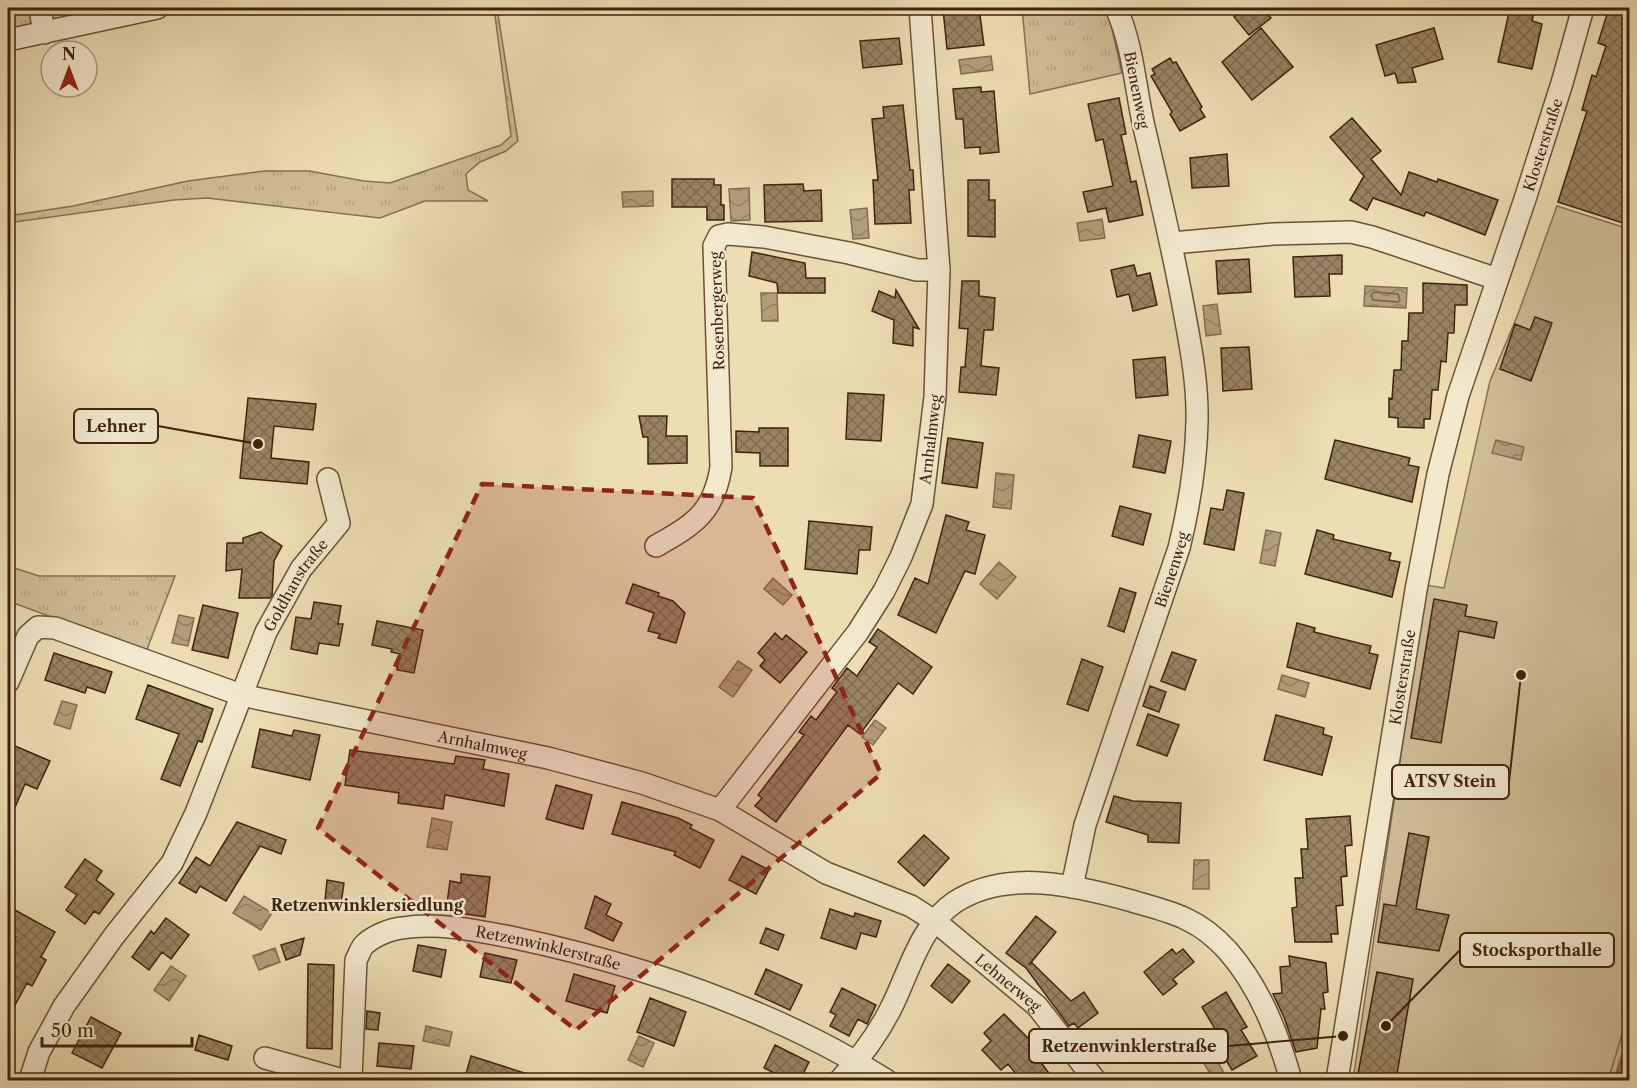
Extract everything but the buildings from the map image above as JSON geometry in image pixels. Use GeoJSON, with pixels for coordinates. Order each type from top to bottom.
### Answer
{"type":"FeatureCollection","features":[{"type":"Feature","properties":{"kind":"street"},"geometry":{"type":"LineString","coordinates":[[40,8],[44,33]]}},
{"type":"Feature","properties":{"kind":"street"},"geometry":{"type":"LineString","coordinates":[[8,40],[157,8]]}},
{"type":"Feature","properties":{"kind":"street","name":"Arnhalmweg"},"geometry":{"type":"LineString","coordinates":[[720,810],[858,632],[884,591],[901,557],[922,504],[934,397],[939,270],[920,8]]}},
{"type":"Feature","properties":{"kind":"street","name":"Bienenweg"},"geometry":{"type":"LineString","coordinates":[[1072,887],[1085,825],[1179,548],[1187,517],[1197,433],[1197,394],[1191,344],[1172,243],[1140,110],[1129,46],[1116,8]]}},
{"type":"Feature","properties":{"kind":"street","name":"Klosterstraße"},"geometry":{"type":"LineString","coordinates":[[1337,1080],[1430,510],[1458,396],[1562,83],[1583,8]]}},
{"type":"Feature","properties":{"kind":"street"},"geometry":{"type":"LineString","coordinates":[[1172,243],[1273,234],[1352,232],[1497,279]]}},
{"type":"Feature","properties":{"kind":"street","name":"Rosenbergerweg"},"geometry":{"type":"LineString","coordinates":[[656,546],[690,527],[711,501],[719,484],[721,467],[714,246],[719,236],[728,234],[764,237],[849,253],[917,270],[939,270]]}},
{"type":"Feature","properties":{"kind":"street","name":"Goldhanstraße"},"geometry":{"type":"LineString","coordinates":[[241,695],[266,632],[301,569],[339,523],[328,479]]}},
{"type":"Feature","properties":{"kind":"street","name":"Arnhalmweg"},"geometry":{"type":"LineString","coordinates":[[8,682],[28,636],[38,627],[55,628],[241,695],[548,758],[642,783],[720,810],[826,873],[911,906],[936,922]]}},
{"type":"Feature","properties":{"kind":"street"},"geometry":{"type":"LineString","coordinates":[[30,1080],[39,1052],[64,1006],[114,936],[172,863],[196,813],[241,695]]}},
{"type":"Feature","properties":{"kind":"street"},"geometry":{"type":"LineString","coordinates":[[840,1080],[857,1062],[881,1027],[919,945],[954,903],[999,886],[1048,883],[1165,910],[1189,920],[1209,933],[1227,951],[1258,994],[1280,1042],[1291,1080]]}},
{"type":"Feature","properties":{"kind":"street","name":"Lehnerweg"},"geometry":{"type":"LineString","coordinates":[[936,922],[1038,1006],[1095,1080]]}},
{"type":"Feature","properties":{"kind":"street","name":"Retzenwinklerstraße"},"geometry":{"type":"LineString","coordinates":[[351,1080],[357,960],[364,944],[381,934],[401,928],[440,926],[491,933],[562,948],[638,971],[729,1003],[805,1035],[886,1080]]}},
{"type":"Feature","properties":{"kind":"street"},"geometry":{"type":"LineString","coordinates":[[265,1058],[343,1080]]}},
{"type":"Feature","properties":{"kind":"highlighted area"},"geometry":{"type":"Polygon","coordinates":[[[482,484],[753,498],[881,774],[576,1030],[318,828],[482,484]]]}},
{"type":"Feature","properties":{"kind":"green space"},"geometry":{"type":"Polygon","coordinates":[[[8,8],[124,8],[8,48],[8,8]]]}},
{"type":"Feature","properties":{"kind":"green space"},"geometry":{"type":"Polygon","coordinates":[[[494,8],[497,8],[518,141],[506,151],[480,162],[466,174],[468,190],[488,201],[425,201],[380,218],[207,198],[174,200],[8,223],[8,216],[73,206],[188,181],[264,171],[309,171],[364,181],[390,183],[501,145],[511,136],[494,8]]]}},
{"type":"Feature","properties":{"kind":"green space"},"geometry":{"type":"Polygon","coordinates":[[[1022,8],[1107,8],[1122,73],[1030,94],[1022,8]]]}},
{"type":"Feature","properties":{"kind":"green space"},"geometry":{"type":"Polygon","coordinates":[[[1557,206],[1629,229],[1629,1012],[1608,1080],[1353,1080],[1426,585],[1444,588],[1490,381],[1518,314],[1557,206]]]}},
{"type":"Feature","properties":{"kind":"green space"},"geometry":{"type":"Polygon","coordinates":[[[8,566],[39,576],[175,576],[146,652],[8,601],[8,566]]]}},
{"type":"Feature","properties":{"kind":"green space"},"geometry":{"type":"Polygon","coordinates":[[[1629,1012],[1629,1080],[1608,1080],[1629,1012]]]}},
{"type":"Feature","properties":{"kind":"water"},"geometry":{"type":"Polygon","coordinates":[[[991,56],[993,70],[961,74],[959,60],[991,56]]]}},
{"type":"Feature","properties":{"kind":"water"},"geometry":{"type":"Polygon","coordinates":[[[749,188],[750,220],[731,221],[729,189],[749,188]]]}},
{"type":"Feature","properties":{"kind":"water"},"geometry":{"type":"Polygon","coordinates":[[[653,191],[653,206],[623,207],[622,192],[653,191]]]}},
{"type":"Feature","properties":{"kind":"water"},"geometry":{"type":"Polygon","coordinates":[[[867,208],[869,238],[853,239],[850,210],[867,208]]]}},
{"type":"Feature","properties":{"kind":"water"},"geometry":{"type":"Polygon","coordinates":[[[1102,219],[1105,238],[1080,241],[1077,223],[1102,219]]]}},
{"type":"Feature","properties":{"kind":"water"},"geometry":{"type":"Polygon","coordinates":[[[1365,286],[1407,288],[1406,308],[1364,306],[1365,286]]]}},
{"type":"Feature","properties":{"kind":"water"},"geometry":{"type":"Polygon","coordinates":[[[761,293],[777,293],[778,321],[762,321],[761,293]]]}},
{"type":"Feature","properties":{"kind":"water"},"geometry":{"type":"Polygon","coordinates":[[[1217,304],[1221,334],[1206,336],[1203,306],[1217,304]]]}},
{"type":"Feature","properties":{"kind":"water"},"geometry":{"type":"Polygon","coordinates":[[[1496,440],[1524,447],[1521,460],[1492,453],[1496,440]]]}},
{"type":"Feature","properties":{"kind":"water"},"geometry":{"type":"Polygon","coordinates":[[[996,473],[1014,475],[1011,509],[993,507],[996,473]]]}},
{"type":"Feature","properties":{"kind":"water"},"geometry":{"type":"Polygon","coordinates":[[[1266,530],[1281,533],[1275,566],[1260,563],[1266,530]]]}},
{"type":"Feature","properties":{"kind":"water"},"geometry":{"type":"Polygon","coordinates":[[[999,562],[1016,577],[997,599],[980,584],[999,562]]]}},
{"type":"Feature","properties":{"kind":"water"},"geometry":{"type":"Polygon","coordinates":[[[773,578],[792,595],[783,605],[764,589],[773,578]]]}},
{"type":"Feature","properties":{"kind":"water"},"geometry":{"type":"Polygon","coordinates":[[[179,615],[194,618],[188,646],[172,643],[179,615]]]}},
{"type":"Feature","properties":{"kind":"water"},"geometry":{"type":"Polygon","coordinates":[[[738,661],[752,670],[733,697],[719,687],[738,661]]]}},
{"type":"Feature","properties":{"kind":"water"},"geometry":{"type":"Polygon","coordinates":[[[1282,675],[1309,683],[1305,697],[1278,689],[1282,675]]]}},
{"type":"Feature","properties":{"kind":"water"},"geometry":{"type":"Polygon","coordinates":[[[62,701],[77,705],[70,729],[54,724],[62,701]]]}},
{"type":"Feature","properties":{"kind":"water"},"geometry":{"type":"Polygon","coordinates":[[[875,720],[886,728],[873,745],[862,737],[875,720]]]}},
{"type":"Feature","properties":{"kind":"water"},"geometry":{"type":"Polygon","coordinates":[[[432,818],[452,822],[447,850],[427,847],[432,818]]]}},
{"type":"Feature","properties":{"kind":"water"},"geometry":{"type":"Polygon","coordinates":[[[1194,860],[1209,860],[1209,889],[1193,889],[1194,860]]]}},
{"type":"Feature","properties":{"kind":"water"},"geometry":{"type":"Polygon","coordinates":[[[244,896],[272,913],[261,930],[233,913],[244,896]]]}},
{"type":"Feature","properties":{"kind":"water"},"geometry":{"type":"Polygon","coordinates":[[[275,948],[280,962],[259,970],[253,956],[275,948]]]}},
{"type":"Feature","properties":{"kind":"water"},"geometry":{"type":"Polygon","coordinates":[[[171,966],[186,976],[169,1001],[154,990],[171,966]]]}},
{"type":"Feature","properties":{"kind":"water"},"geometry":{"type":"Polygon","coordinates":[[[426,1026],[452,1032],[449,1046],[423,1041],[426,1026]]]}},
{"type":"Feature","properties":{"kind":"water"},"geometry":{"type":"Polygon","coordinates":[[[639,1036],[654,1043],[643,1067],[628,1060],[639,1036]]]}},
{"type":"Feature","properties":{"kind":"water"},"geometry":{"type":"Polygon","coordinates":[[[1212,1051],[1225,1075],[1214,1080],[1200,1057],[1212,1051]]]}},
{"type":"Feature","properties":{"kind":"waterway"},"geometry":{"type":"LineString","coordinates":[[1616,1080],[1624,1055],[1630,1047]]}},
{"type":"Feature","properties":{"kind":"place","name":"Lehner"},"geometry":{"type":"Point","coordinates":[258,444]}},
{"type":"Feature","properties":{"kind":"place","name":"ATSV Stein"},"geometry":{"type":"Point","coordinates":[1521,675]}},
{"type":"Feature","properties":{"kind":"place","name":"Stocksporthalle"},"geometry":{"type":"Point","coordinates":[1386,1026]}},
{"type":"Feature","properties":{"kind":"place","name":"Retzenwinklerstraße"},"geometry":{"type":"Point","coordinates":[1343,1036]}},
{"type":"Feature","properties":{"kind":"district","name":"Retzenwinklersiedlung"},"geometry":{"type":"Point","coordinates":[367,905]}}]}
